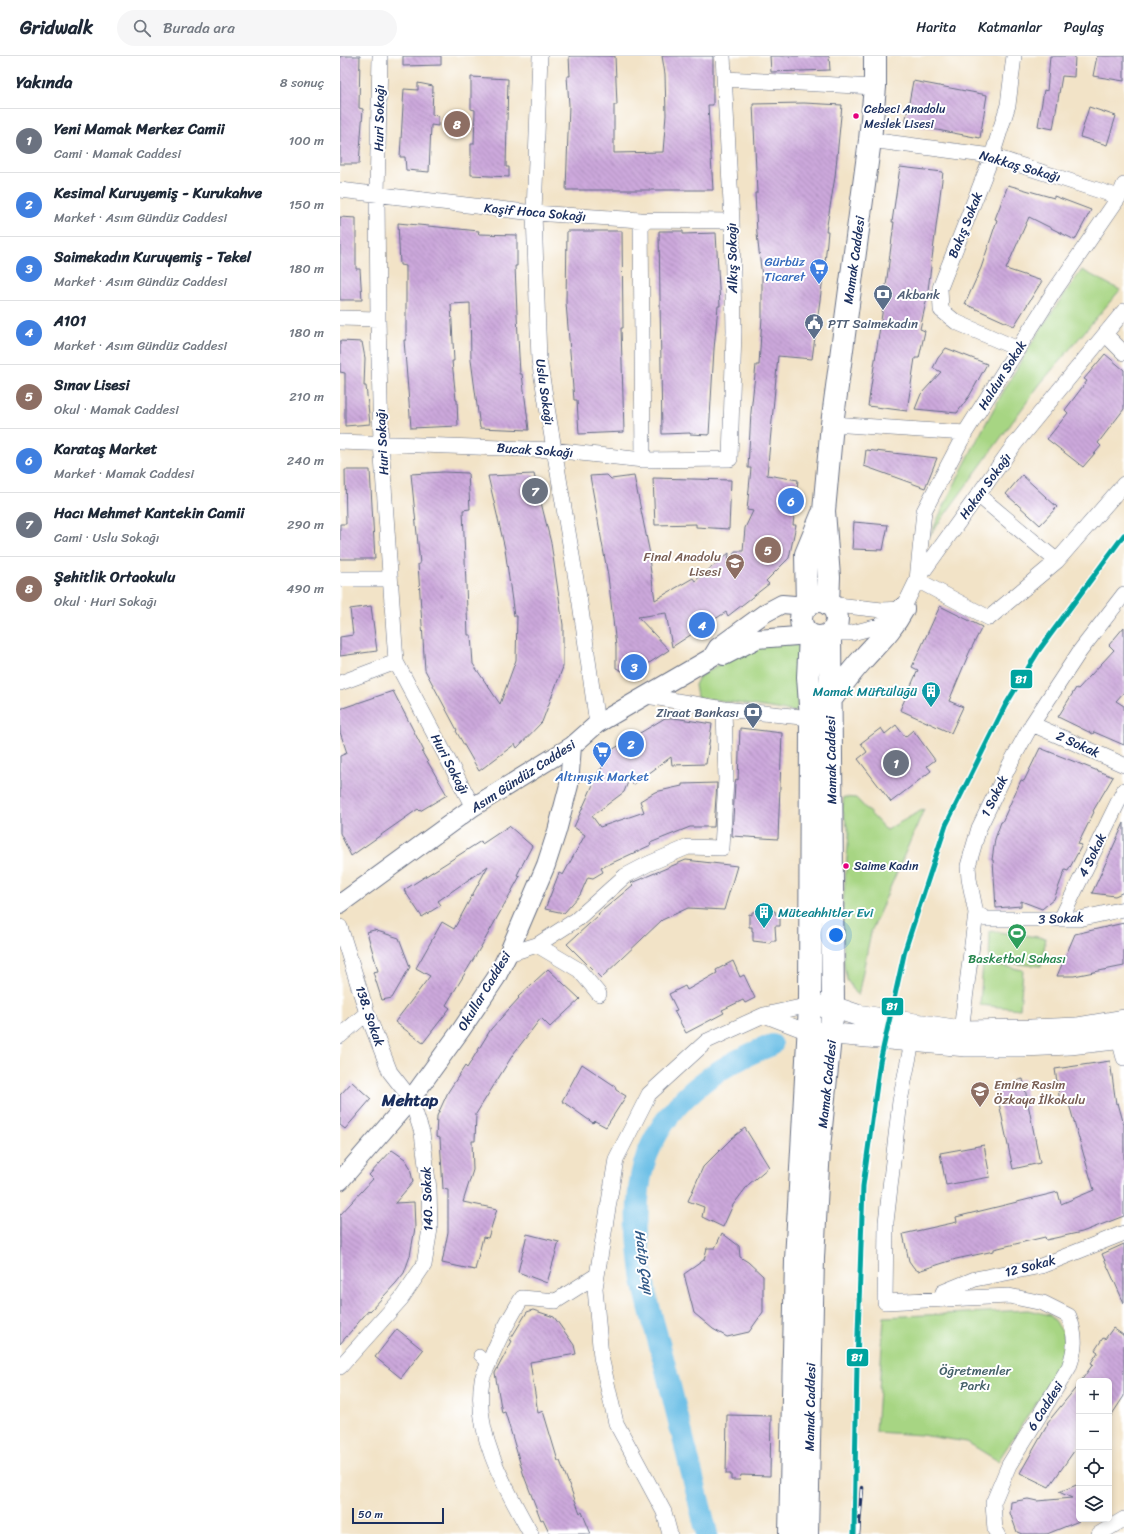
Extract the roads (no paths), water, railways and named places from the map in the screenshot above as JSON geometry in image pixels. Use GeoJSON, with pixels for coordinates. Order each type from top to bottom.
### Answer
{"type":"FeatureCollection","features":[{"type":"Feature","properties":{"kind":"main road","name":"Mamak Caddesi"},"geometry":{"type":"LineString","coordinates":[[828,604],[829,577],[824,511],[832,424],[870,140],[875,87],[875,56]]}},
{"type":"Feature","properties":{"kind":"main road","name":"Mamak Caddesi"},"geometry":{"type":"LineString","coordinates":[[807,606],[806,554],[824,511]]}},
{"type":"Feature","properties":{"kind":"main road"},"geometry":{"type":"LineString","coordinates":[[816,602],[828,604],[835,613],[836,624],[820,634],[806,631],[801,621],[803,611],[807,606],[816,602]]}},
{"type":"Feature","properties":{"kind":"main road"},"geometry":{"type":"LineString","coordinates":[[830,699],[863,659],[894,625],[903,609]]}},
{"type":"Feature","properties":{"kind":"main road","name":"Mamak Caddesi"},"geometry":{"type":"LineString","coordinates":[[807,1534],[813,1258],[819,1148],[834,1007],[830,699],[820,634]]}},
{"type":"Feature","properties":{"kind":"main road","name":"Mamak Caddesi"},"geometry":{"type":"LineString","coordinates":[[790,1534],[796,1260],[810,1005],[811,718],[808,677],[820,634]]}},
{"type":"Feature","properties":{"kind":"main road"},"geometry":{"type":"LineString","coordinates":[[810,1005],[834,1007],[857,1015],[961,1031],[1077,1028],[1123,1038]]}},
{"type":"Feature","properties":{"kind":"main road"},"geometry":{"type":"LineString","coordinates":[[808,1032],[966,1046],[1070,1044],[1123,1038]]}},
{"type":"Feature","properties":{"kind":"street","name":"Huri Sokağı"},"geometry":{"type":"LineString","coordinates":[[380,56],[377,195],[381,442],[396,662],[473,807]]}},
{"type":"Feature","properties":{"kind":"street","name":"Uslu Sokağı"},"geometry":{"type":"LineString","coordinates":[[540,56],[534,213],[539,360],[580,603],[598,724]]}},
{"type":"Feature","properties":{"kind":"street","name":"Alkış Sokağı"},"geometry":{"type":"LineString","coordinates":[[723,56],[732,221],[734,331],[730,460]]}},
{"type":"Feature","properties":{"kind":"street","name":"Bakış Sokak"},"geometry":{"type":"LineString","coordinates":[[1014,56],[1008,105],[992,156],[940,288],[941,310],[956,322],[1018,348]]}},
{"type":"Feature","properties":{"kind":"street"},"geometry":{"type":"LineString","coordinates":[[725,79],[875,87]]}},
{"type":"Feature","properties":{"kind":"street","name":"Nakkaş Sokağı"},"geometry":{"type":"LineString","coordinates":[[870,140],[992,156],[1122,191]]}},
{"type":"Feature","properties":{"kind":"street","name":"Kaşif Hoca Sokağı"},"geometry":{"type":"LineString","coordinates":[[340,190],[534,213],[641,220],[732,221]]}},
{"type":"Feature","properties":{"kind":"street","name":"Haldun Sokak"},"geometry":{"type":"LineString","coordinates":[[917,580],[924,512],[965,433],[1053,293],[1122,191]]}},
{"type":"Feature","properties":{"kind":"street"},"geometry":{"type":"LineString","coordinates":[[641,220],[643,460]]}},
{"type":"Feature","properties":{"kind":"street","name":"Hakan Sokağı"},"geometry":{"type":"LineString","coordinates":[[903,609],[917,580],[1014,445],[1124,311]]}},
{"type":"Feature","properties":{"kind":"street"},"geometry":{"type":"LineString","coordinates":[[340,318],[378,320]]}},
{"type":"Feature","properties":{"kind":"street"},"geometry":{"type":"LineString","coordinates":[[1105,334],[1124,353]]}},
{"type":"Feature","properties":{"kind":"street"},"geometry":{"type":"LineString","coordinates":[[832,424],[965,433]]}},
{"type":"Feature","properties":{"kind":"street","name":"Bucak Sokağı"},"geometry":{"type":"LineString","coordinates":[[340,442],[381,442],[553,450],[643,460],[730,460]]}},
{"type":"Feature","properties":{"kind":"street"},"geometry":{"type":"LineString","coordinates":[[917,580],[989,618],[1057,561],[1124,484]]}},
{"type":"Feature","properties":{"kind":"street"},"geometry":{"type":"LineString","coordinates":[[978,495],[1057,561]]}},
{"type":"Feature","properties":{"kind":"street"},"geometry":{"type":"LineString","coordinates":[[340,579],[390,579]]}},
{"type":"Feature","properties":{"kind":"street","name":"1 Sokak"},"geometry":{"type":"LineString","coordinates":[[961,1031],[976,913],[968,866],[979,828],[1010,764],[1032,724],[1080,652],[1124,594]]}},
{"type":"Feature","properties":{"kind":"street","name":"Asım Gündüz Caddesi"},"geometry":{"type":"LineString","coordinates":[[712,657],[718,647],[765,613],[782,604],[807,606]]}},
{"type":"Feature","properties":{"kind":"street"},"geometry":{"type":"LineString","coordinates":[[828,604],[882,610],[903,609]]}},
{"type":"Feature","properties":{"kind":"street"},"geometry":{"type":"LineString","coordinates":[[820,634],[852,633],[880,626],[903,609]]}},
{"type":"Feature","properties":{"kind":"street","name":"Asım Gündüz Caddesi"},"geometry":{"type":"LineString","coordinates":[[340,904],[473,807],[572,746],[598,724],[712,657],[724,656],[757,639],[820,634]]}},
{"type":"Feature","properties":{"kind":"street"},"geometry":{"type":"LineString","coordinates":[[340,683],[396,662]]}},
{"type":"Feature","properties":{"kind":"street"},"geometry":{"type":"LineString","coordinates":[[647,696],[724,709],[811,718]]}},
{"type":"Feature","properties":{"kind":"street"},"geometry":{"type":"LineString","coordinates":[[508,954],[538,944],[576,920],[625,876],[648,864],[688,847],[722,848],[726,779],[724,709]]}},
{"type":"Feature","properties":{"kind":"street","name":"2 Sokak"},"geometry":{"type":"LineString","coordinates":[[1032,724],[1124,765]]}},
{"type":"Feature","properties":{"kind":"street","name":"Okullar Caddesi"},"geometry":{"type":"LineString","coordinates":[[340,1181],[411,1099],[461,1030],[496,978],[508,954],[546,865],[569,785],[572,746]]}},
{"type":"Feature","properties":{"kind":"street","name":"4 Sokak"},"geometry":{"type":"LineString","coordinates":[[1060,919],[1124,790]]}},
{"type":"Feature","properties":{"kind":"street","name":"3 Sokak"},"geometry":{"type":"LineString","coordinates":[[976,913],[986,919],[1079,919],[1124,908]]}},
{"type":"Feature","properties":{"kind":"street","name":"138. Sokak"},"geometry":{"type":"LineString","coordinates":[[340,927],[367,1013],[390,1072],[411,1099]]}},
{"type":"Feature","properties":{"kind":"street"},"geometry":{"type":"LineString","coordinates":[[538,944],[579,970],[599,994]]}},
{"type":"Feature","properties":{"kind":"street"},"geometry":{"type":"LineString","coordinates":[[670,1534],[664,1512],[616,1423],[602,1356],[595,1288],[616,1159],[649,1094],[707,1041],[764,1015],[810,1005]]}},
{"type":"Feature","properties":{"kind":"street"},"geometry":{"type":"LineString","coordinates":[[340,1036],[367,1013]]}},
{"type":"Feature","properties":{"kind":"street"},"geometry":{"type":"LineString","coordinates":[[764,1015],[808,1032]]}},
{"type":"Feature","properties":{"kind":"street","name":"6 Caddesi"},"geometry":{"type":"LineString","coordinates":[[912,1042],[900,1101],[886,1222],[885,1302],[1009,1296],[1044,1302],[1069,1316],[1075,1333],[1075,1351],[1070,1367],[1009,1465],[993,1503],[996,1533]]}},
{"type":"Feature","properties":{"kind":"street","name":"140. Sokak"},"geometry":{"type":"LineString","coordinates":[[340,1367],[402,1299],[419,1278],[424,1265],[430,1229],[429,1188],[422,1133],[411,1099]]}},
{"type":"Feature","properties":{"kind":"street","name":"12 Sokak"},"geometry":{"type":"LineString","coordinates":[[941,1300],[943,1292],[975,1279],[1041,1266],[1124,1233]]}},
{"type":"Feature","properties":{"kind":"street"},"geometry":{"type":"LineString","coordinates":[[530,1534],[508,1491],[486,1440],[482,1408],[482,1379],[484,1360],[522,1298],[556,1301],[597,1274]]}},
{"type":"Feature","properties":{"kind":"street"},"geometry":{"type":"LineString","coordinates":[[1099,1534],[1124,1520]]}},
{"type":"Feature","properties":{"kind":"waterway","name":"Hatip Çayı"},"geometry":{"type":"LineString","coordinates":[[707,1534],[644,1284],[640,1260],[637,1218],[639,1190],[644,1164],[653,1143],[664,1123],[678,1106],[711,1076],[731,1064],[772,1045]]}},
{"type":"Feature","properties":{"kind":"railway"},"geometry":{"type":"LineString","coordinates":[[858,1534],[862,1488]]}},
{"type":"Feature","properties":{"kind":"place","name":"Cebeci Anadolu Meslek Lisesi"},"geometry":{"type":"Point","coordinates":[856,116]}},
{"type":"Feature","properties":{"kind":"place","name":"Şehitlik Ortaokulu"},"geometry":{"type":"Point","coordinates":[457,124]}},
{"type":"Feature","properties":{"kind":"place","name":"Gürbüz Ticaret"},"geometry":{"type":"Point","coordinates":[819,285]}},
{"type":"Feature","properties":{"kind":"place","name":"Akbank"},"geometry":{"type":"Point","coordinates":[883,311]}},
{"type":"Feature","properties":{"kind":"place","name":"PTT Saimekadın"},"geometry":{"type":"Point","coordinates":[814,340]}},
{"type":"Feature","properties":{"kind":"place","name":"Hacı Mehmet Kantekin Camii"},"geometry":{"type":"Point","coordinates":[535,491]}},
{"type":"Feature","properties":{"kind":"place","name":"Karataş Market"},"geometry":{"type":"Point","coordinates":[791,501]}},
{"type":"Feature","properties":{"kind":"place","name":"Sınav Lisesi"},"geometry":{"type":"Point","coordinates":[768,550]}},
{"type":"Feature","properties":{"kind":"place","name":"Final Anadolu Lisesi"},"geometry":{"type":"Point","coordinates":[735,580]}},
{"type":"Feature","properties":{"kind":"place","name":"A101"},"geometry":{"type":"Point","coordinates":[702,625]}},
{"type":"Feature","properties":{"kind":"place","name":"Saimekadın Kuruyemiş - Tekel"},"geometry":{"type":"Point","coordinates":[634,667]}},
{"type":"Feature","properties":{"kind":"place","name":"Mamak Müftülüğü"},"geometry":{"type":"Point","coordinates":[931,708]}},
{"type":"Feature","properties":{"kind":"place","name":"Ziraat Bankası"},"geometry":{"type":"Point","coordinates":[753,729]}},
{"type":"Feature","properties":{"kind":"place","name":"Kesimal Kuruyemiş - Kurukahve"},"geometry":{"type":"Point","coordinates":[631,744]}},
{"type":"Feature","properties":{"kind":"place","name":"Yeni Mamak Merkez Camii"},"geometry":{"type":"Point","coordinates":[896,763]}},
{"type":"Feature","properties":{"kind":"place","name":"Altınışık Market"},"geometry":{"type":"Point","coordinates":[602,768]}},
{"type":"Feature","properties":{"kind":"place","name":"Saime Kadın"},"geometry":{"type":"Point","coordinates":[846,866]}},
{"type":"Feature","properties":{"kind":"place","name":"Müteahhitler Evi"},"geometry":{"type":"Point","coordinates":[764,929]}},
{"type":"Feature","properties":{"kind":"place","name":"Basketbol Sahası"},"geometry":{"type":"Point","coordinates":[1017,950]}},
{"type":"Feature","properties":{"kind":"place","name":"Emine Rasim Özkaya İlkokulu"},"geometry":{"type":"Point","coordinates":[980,1108]}},
{"type":"Feature","properties":{"kind":"district","name":"Mehtap"},"geometry":{"type":"Point","coordinates":[410,1100]}},
{"type":"Feature","properties":{"kind":"park label","name":"Öğretmenler Parkı"},"geometry":{"type":"Point","coordinates":[975,1378]}}]}
